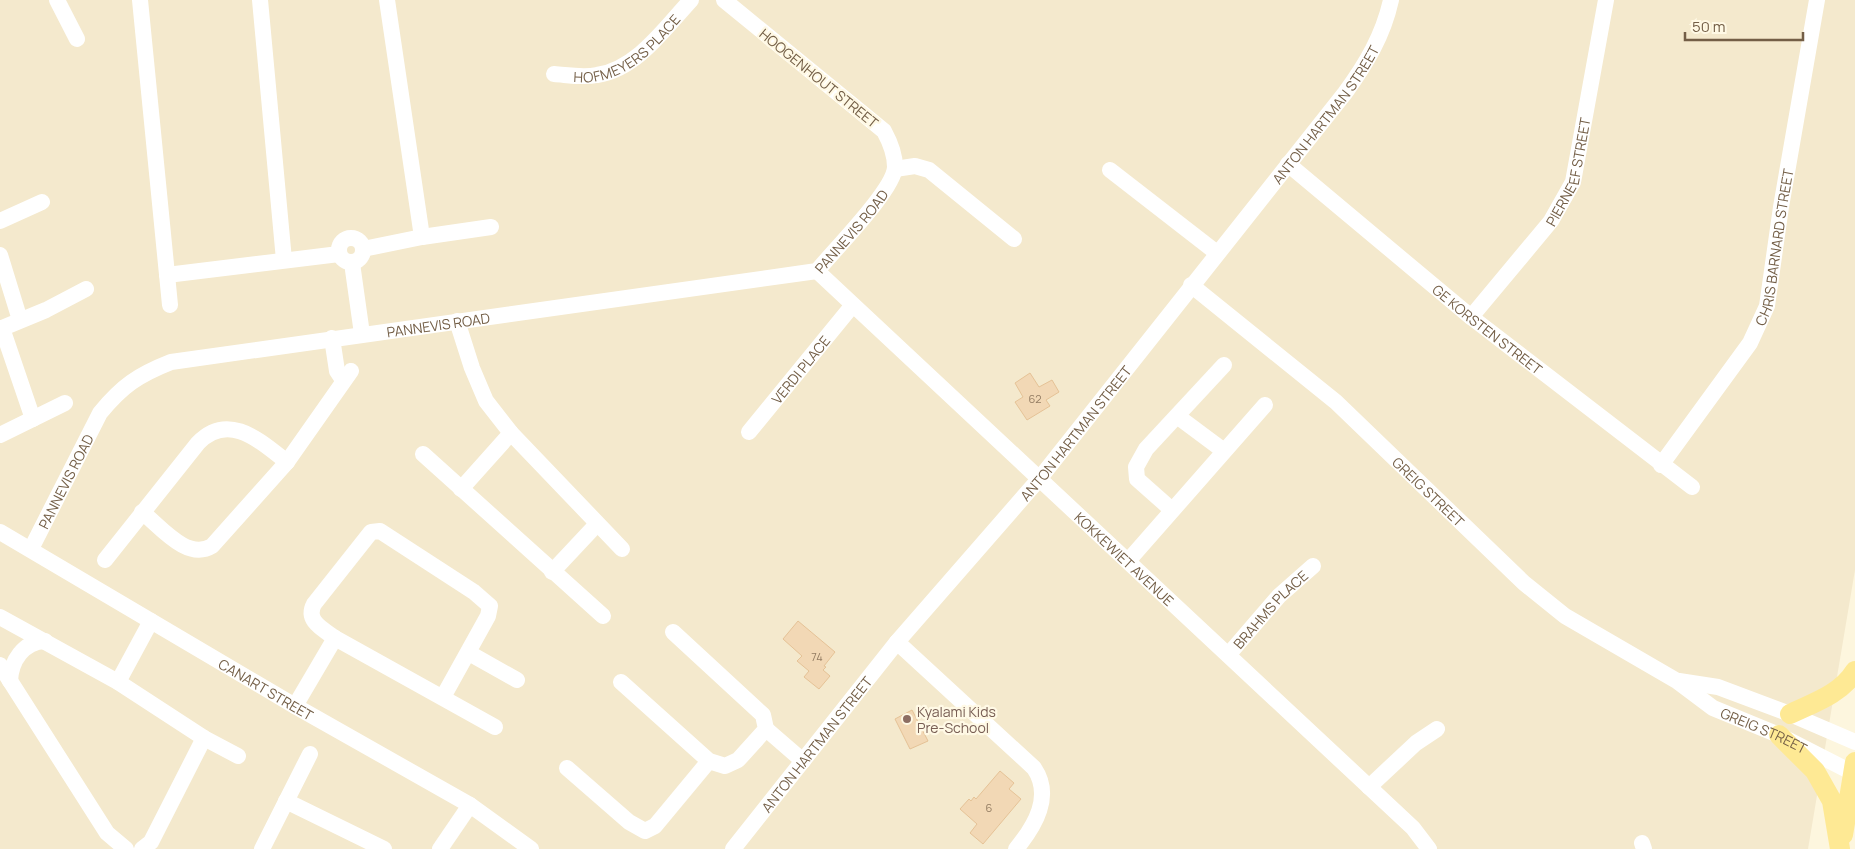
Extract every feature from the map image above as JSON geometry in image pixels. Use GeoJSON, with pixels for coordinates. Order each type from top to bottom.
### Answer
{"type":"FeatureCollection","features":[{"type":"Feature","properties":{"kind":"main road"},"geometry":{"type":"LineString","coordinates":[[1790,714],[1821,700],[1848,683],[1855,671]]}},
{"type":"Feature","properties":{"kind":"main road"},"geometry":{"type":"LineString","coordinates":[[1779,735],[1815,771],[1832,801],[1840,849]]}},
{"type":"Feature","properties":{"kind":"main road"},"geometry":{"type":"LineString","coordinates":[[1840,849],[1854,770]]}},
{"type":"Feature","properties":{"kind":"street"},"geometry":{"type":"LineString","coordinates":[[57,0],[77,39]]}},
{"type":"Feature","properties":{"kind":"street"},"geometry":{"type":"LineString","coordinates":[[140,0],[170,305]]}},
{"type":"Feature","properties":{"kind":"street"},"geometry":{"type":"LineString","coordinates":[[260,0],[284,260]]}},
{"type":"Feature","properties":{"kind":"street"},"geometry":{"type":"LineString","coordinates":[[387,0],[422,237]]}},
{"type":"Feature","properties":{"kind":"street","name":"HOFMEYERS PLACE"},"geometry":{"type":"LineString","coordinates":[[554,74],[585,77],[612,71],[639,55],[691,0]]}},
{"type":"Feature","properties":{"kind":"street","name":"HOOGENHOUT STREET"},"geometry":{"type":"LineString","coordinates":[[724,0],[884,131],[892,150],[895,168]]}},
{"type":"Feature","properties":{"kind":"street","name":"ANTON HARTMAN STREET"},"geometry":{"type":"LineString","coordinates":[[732,849],[897,642],[1040,478],[1361,70],[1379,38],[1391,0]]}},
{"type":"Feature","properties":{"kind":"street","name":"PIERNEEF STREET"},"geometry":{"type":"LineString","coordinates":[[1471,317],[1551,221],[1573,182],[1606,0]]}},
{"type":"Feature","properties":{"kind":"street","name":"CHRIS BARNARD STREET"},"geometry":{"type":"LineString","coordinates":[[1661,465],[1750,344],[1767,306],[1781,207],[1818,0]]}},
{"type":"Feature","properties":{"kind":"street","name":"GE KORSTEN STREET"},"geometry":{"type":"LineString","coordinates":[[1288,164],[1471,317],[1692,487]]}},
{"type":"Feature","properties":{"kind":"street"},"geometry":{"type":"LineString","coordinates":[[895,168],[915,166],[929,170],[1014,239]]}},
{"type":"Feature","properties":{"kind":"street","name":"PANNEVIS ROAD"},"geometry":{"type":"LineString","coordinates":[[31,549],[100,413],[131,381],[143,373],[185,358],[816,271],[882,195],[895,168]]}},
{"type":"Feature","properties":{"kind":"street"},"geometry":{"type":"LineString","coordinates":[[1110,170],[1217,253]]}},
{"type":"Feature","properties":{"kind":"street"},"geometry":{"type":"LineString","coordinates":[[0,220],[42,202]]}},
{"type":"Feature","properties":{"kind":"street"},"geometry":{"type":"LineString","coordinates":[[363,249],[422,237],[491,227]]}},
{"type":"Feature","properties":{"kind":"street"},"geometry":{"type":"LineString","coordinates":[[167,275],[284,260],[345,258],[361,257],[363,249],[360,242],[350,238],[340,243],[345,258],[362,334]]}},
{"type":"Feature","properties":{"kind":"street"},"geometry":{"type":"LineString","coordinates":[[0,255],[20,320]]}},
{"type":"Feature","properties":{"kind":"street","name":"KOKKEWIET AVENUE"},"geometry":{"type":"LineString","coordinates":[[816,271],[1229,654],[1413,828],[1429,849]]}},
{"type":"Feature","properties":{"kind":"street","name":"GREIG STREET"},"geometry":{"type":"LineString","coordinates":[[1191,285],[1336,402],[1545,600],[1587,630],[1677,681],[1714,708],[1779,735],[1854,770]]}},
{"type":"Feature","properties":{"kind":"street"},"geometry":{"type":"LineString","coordinates":[[33,419],[1,328],[86,289]]}},
{"type":"Feature","properties":{"kind":"street","name":"VERDI PLACE"},"geometry":{"type":"LineString","coordinates":[[749,432],[852,306]]}},
{"type":"Feature","properties":{"kind":"street"},"geometry":{"type":"LineString","coordinates":[[457,321],[486,401],[511,433],[622,549]]}},
{"type":"Feature","properties":{"kind":"street"},"geometry":{"type":"LineString","coordinates":[[142,512],[187,549],[198,551],[206,550],[212,546],[287,462],[347,376],[337,371],[332,338]]}},
{"type":"Feature","properties":{"kind":"street"},"geometry":{"type":"LineString","coordinates":[[1172,510],[1137,479],[1136,473],[1146,449],[1224,366]]}},
{"type":"Feature","properties":{"kind":"street"},"geometry":{"type":"LineString","coordinates":[[0,435],[65,403]]}},
{"type":"Feature","properties":{"kind":"street"},"geometry":{"type":"LineString","coordinates":[[1128,561],[1265,405]]}},
{"type":"Feature","properties":{"kind":"street"},"geometry":{"type":"LineString","coordinates":[[1177,416],[1224,451]]}},
{"type":"Feature","properties":{"kind":"street"},"geometry":{"type":"LineString","coordinates":[[105,560],[198,443],[210,434],[230,429],[247,433],[287,462]]}},
{"type":"Feature","properties":{"kind":"street"},"geometry":{"type":"LineString","coordinates":[[461,490],[511,433]]}},
{"type":"Feature","properties":{"kind":"street"},"geometry":{"type":"LineString","coordinates":[[423,454],[603,616]]}},
{"type":"Feature","properties":{"kind":"street"},"geometry":{"type":"LineString","coordinates":[[552,572],[597,524]]}},
{"type":"Feature","properties":{"kind":"street"},"geometry":{"type":"LineString","coordinates":[[442,697],[469,653],[488,616],[490,610],[488,602],[376,530],[369,533],[312,609],[315,623],[335,638],[494,727]]}},
{"type":"Feature","properties":{"kind":"street","name":"CANART STREET"},"geometry":{"type":"LineString","coordinates":[[0,532],[294,706],[470,805],[531,849]]}},
{"type":"Feature","properties":{"kind":"street","name":"BRAHMS PLACE"},"geometry":{"type":"LineString","coordinates":[[1229,654],[1279,596],[1313,566]]}},
{"type":"Feature","properties":{"kind":"street"},"geometry":{"type":"LineString","coordinates":[[0,617],[118,682],[204,738],[238,756]]}},
{"type":"Feature","properties":{"kind":"street"},"geometry":{"type":"LineString","coordinates":[[118,682],[150,621]]}},
{"type":"Feature","properties":{"kind":"street"},"geometry":{"type":"LineString","coordinates":[[674,632],[760,711],[766,730],[802,761]]}},
{"type":"Feature","properties":{"kind":"street"},"geometry":{"type":"LineString","coordinates":[[294,706],[335,638]]}},
{"type":"Feature","properties":{"kind":"street"},"geometry":{"type":"LineString","coordinates":[[10,681],[11,668],[21,652],[37,642],[45,641]]}},
{"type":"Feature","properties":{"kind":"street"},"geometry":{"type":"LineString","coordinates":[[897,642],[1034,768],[1040,776],[1043,800],[1041,808],[1016,849]]}},
{"type":"Feature","properties":{"kind":"street"},"geometry":{"type":"LineString","coordinates":[[469,653],[518,680]]}},
{"type":"Feature","properties":{"kind":"street"},"geometry":{"type":"LineString","coordinates":[[0,665],[107,833],[126,849]]}},
{"type":"Feature","properties":{"kind":"street","name":"GREIG STREET"},"geometry":{"type":"LineString","coordinates":[[1677,681],[1718,686],[1855,742]]}},
{"type":"Feature","properties":{"kind":"street"},"geometry":{"type":"LineString","coordinates":[[621,682],[709,761],[726,766],[732,763],[766,730]]}},
{"type":"Feature","properties":{"kind":"street"},"geometry":{"type":"LineString","coordinates":[[1369,787],[1416,742],[1437,728]]}},
{"type":"Feature","properties":{"kind":"street"},"geometry":{"type":"LineString","coordinates":[[142,849],[151,842],[204,738]]}},
{"type":"Feature","properties":{"kind":"street"},"geometry":{"type":"LineString","coordinates":[[262,849],[310,754]]}},
{"type":"Feature","properties":{"kind":"street"},"geometry":{"type":"LineString","coordinates":[[567,768],[629,822],[645,830],[655,826],[709,761]]}},
{"type":"Feature","properties":{"kind":"street"},"geometry":{"type":"LineString","coordinates":[[286,801],[378,848]]}},
{"type":"Feature","properties":{"kind":"street"},"geometry":{"type":"LineString","coordinates":[[440,849],[470,805]]}},
{"type":"Feature","properties":{"kind":"shaded area"},"geometry":{"type":"Polygon","coordinates":[[[0,0],[1855,0],[1855,570],[1808,849],[0,849],[0,0]]]}},
{"type":"Feature","properties":{"kind":"building"},"geometry":{"type":"Polygon","coordinates":[[[1030,373],[1039,387],[1052,380],[1059,392],[1046,400],[1050,406],[1027,420],[1015,402],[1023,397],[1015,383],[1030,373]]]}},
{"type":"Feature","properties":{"kind":"building"},"geometry":{"type":"Polygon","coordinates":[[[798,621],[835,652],[823,670],[830,676],[819,689],[804,677],[809,671],[797,661],[802,656],[783,639],[798,621]]]}},
{"type":"Feature","properties":{"kind":"building"},"geometry":{"type":"Polygon","coordinates":[[[912,710],[928,741],[910,749],[895,719],[912,710]]]}},
{"type":"Feature","properties":{"kind":"building"},"geometry":{"type":"Polygon","coordinates":[[[1000,771],[1014,783],[1009,789],[1021,799],[983,844],[970,833],[977,824],[960,809],[969,799],[971,801],[974,797],[976,799],[1000,771]]]}},
{"type":"Feature","properties":{"kind":"place","name":"Kyalami Kids Pre-School"},"geometry":{"type":"Point","coordinates":[907,719]}}]}
